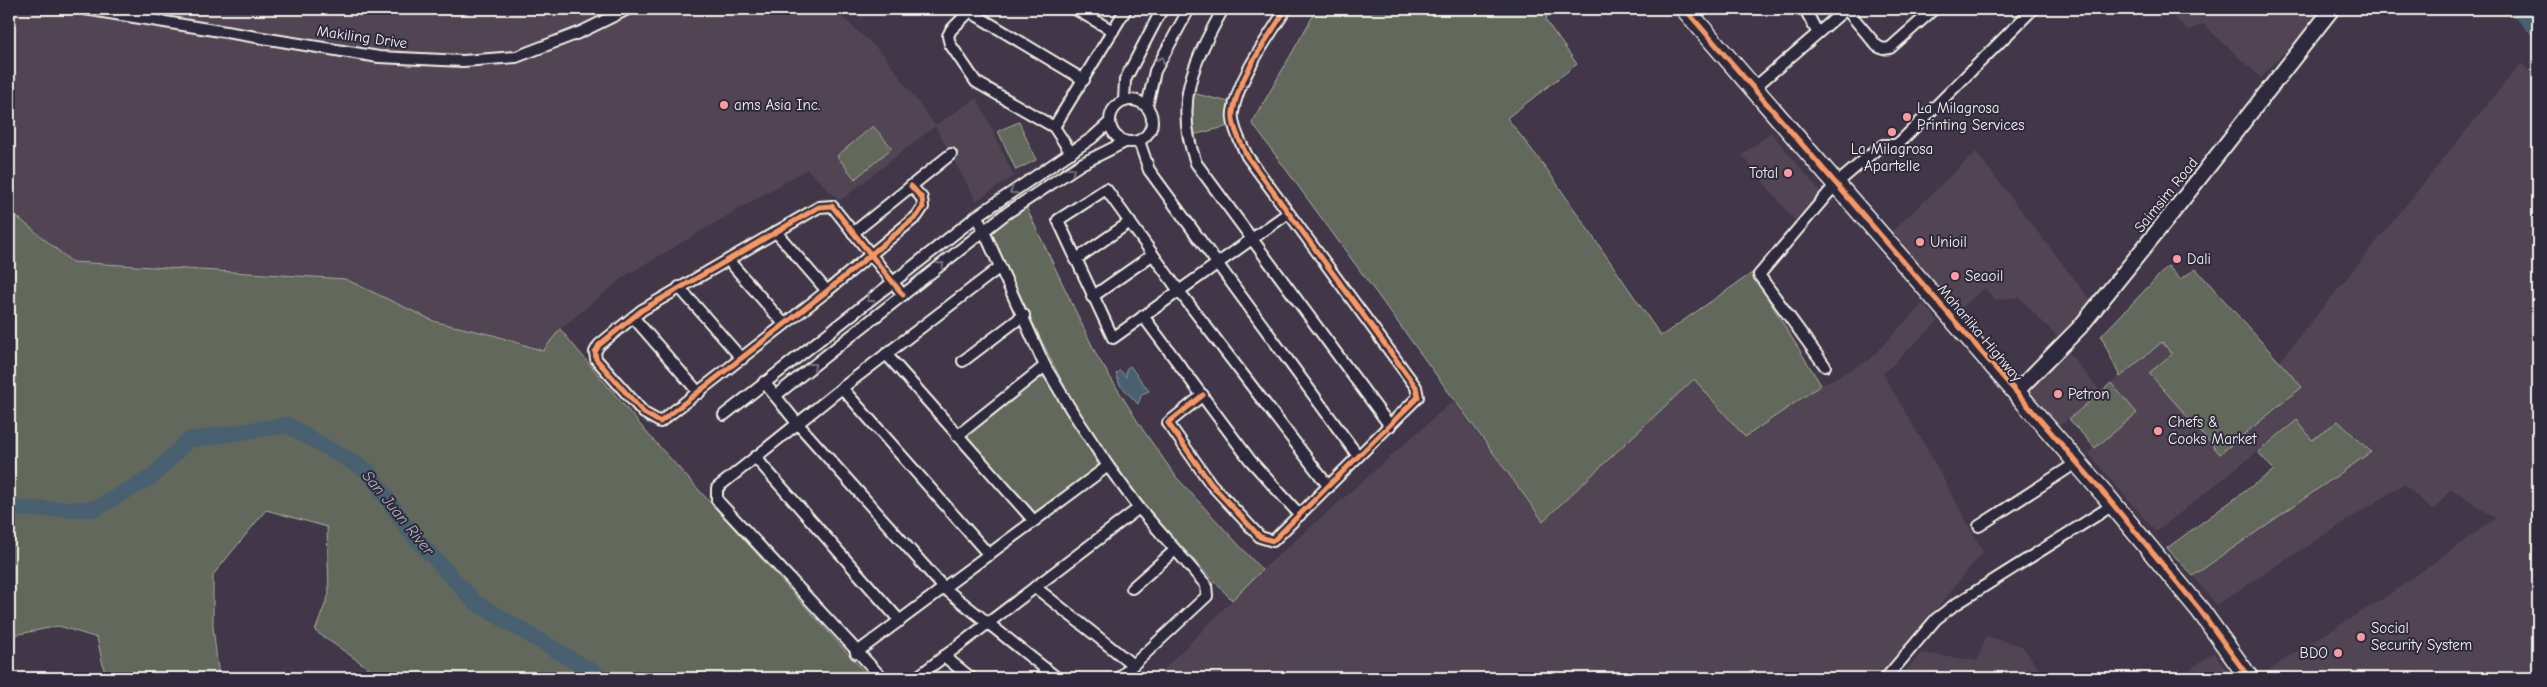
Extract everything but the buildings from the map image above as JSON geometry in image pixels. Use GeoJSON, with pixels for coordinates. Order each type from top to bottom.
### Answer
{"type":"FeatureCollection","features":[{"type":"Feature","properties":{"kind":"highway","name":"Maharlika Highway"},"geometry":{"type":"LineString","coordinates":[[1685,9],[2113,505],[2200,610],[2250,678]]}},
{"type":"Feature","properties":{"kind":"street","name":"Makiling Drive"},"geometry":{"type":"LineString","coordinates":[[85,9],[379,57],[463,61],[516,56],[581,32],[628,9]]}},
{"type":"Feature","properties":{"kind":"street"},"geometry":{"type":"LineString","coordinates":[[1074,9],[1113,32]]}},
{"type":"Feature","properties":{"kind":"street"},"geometry":{"type":"LineString","coordinates":[[1054,127],[1126,9]]}},
{"type":"Feature","properties":{"kind":"street"},"geometry":{"type":"LineString","coordinates":[[1124,101],[1125,80],[1162,9]]}},
{"type":"Feature","properties":{"kind":"street"},"geometry":{"type":"LineString","coordinates":[[1147,106],[1156,71],[1189,9]]}},
{"type":"Feature","properties":{"kind":"street"},"geometry":{"type":"LineString","coordinates":[[1223,9],[1198,54],[1188,88],[1185,111],[1188,141],[1196,163],[1390,426]]}},
{"type":"Feature","properties":{"kind":"street"},"geometry":{"type":"LineString","coordinates":[[1203,395],[1168,422],[1211,484],[1260,537],[1273,541],[1418,397],[1416,386],[1287,214],[1247,156],[1238,136],[1233,113],[1242,84],[1286,9]]}},
{"type":"Feature","properties":{"kind":"street"},"geometry":{"type":"LineString","coordinates":[[1806,9],[1817,32]]}},
{"type":"Feature","properties":{"kind":"street"},"geometry":{"type":"LineString","coordinates":[[1754,88],[1846,9],[1876,46],[1883,49],[1890,48],[1934,9]]}},
{"type":"Feature","properties":{"kind":"street"},"geometry":{"type":"LineString","coordinates":[[1825,366],[1760,275],[1836,184],[1883,145],[1896,146],[2033,9]]}},
{"type":"Feature","properties":{"kind":"street","name":"Saimsim Road"},"geometry":{"type":"LineString","coordinates":[[2015,393],[2080,327],[2332,9]]}},
{"type":"Feature","properties":{"kind":"street"},"geometry":{"type":"LineString","coordinates":[[1071,153],[1054,127],[976,82],[950,44],[948,36],[970,10],[1084,80]]}},
{"type":"Feature","properties":{"kind":"street"},"geometry":{"type":"LineString","coordinates":[[775,396],[983,231],[1081,164],[1125,142],[1139,141],[1150,133],[1153,119],[1147,106],[1136,100],[1124,101],[1113,109],[1110,122],[1114,134],[1125,142]]}},
{"type":"Feature","properties":{"kind":"street"},"geometry":{"type":"LineString","coordinates":[[724,415],[977,216],[1071,153],[1110,122]]}},
{"type":"Feature","properties":{"kind":"street"},"geometry":{"type":"LineString","coordinates":[[1139,141],[1149,170],[1358,456]]}},
{"type":"Feature","properties":{"kind":"street"},"geometry":{"type":"LineString","coordinates":[[853,233],[951,154]]}},
{"type":"Feature","properties":{"kind":"street"},"geometry":{"type":"LineString","coordinates":[[903,295],[870,255],[832,206],[819,207],[729,261],[679,287],[633,317],[599,345],[595,352],[596,359],[644,413],[654,421],[660,422],[827,291],[870,255],[916,216],[923,207],[922,198],[911,186]]}},
{"type":"Feature","properties":{"kind":"street"},"geometry":{"type":"LineString","coordinates":[[1287,214],[1217,264],[1179,291],[1144,316],[1113,338],[1092,297],[1058,220],[1106,189],[1179,291],[1329,487]]}},
{"type":"Feature","properties":{"kind":"street"},"geometry":{"type":"LineString","coordinates":[[977,216],[1024,315],[1045,366],[1108,466],[1174,552],[1206,585],[1207,596],[1119,678]]}},
{"type":"Feature","properties":{"kind":"street"},"geometry":{"type":"LineString","coordinates":[[1075,260],[1130,222]]}},
{"type":"Feature","properties":{"kind":"street"},"geometry":{"type":"LineString","coordinates":[[776,232],[827,291]]}},
{"type":"Feature","properties":{"kind":"street"},"geometry":{"type":"LineString","coordinates":[[1092,297],[1152,254]]}},
{"type":"Feature","properties":{"kind":"street"},"geometry":{"type":"LineString","coordinates":[[729,261],[784,324]]}},
{"type":"Feature","properties":{"kind":"street"},"geometry":{"type":"LineString","coordinates":[[882,678],[856,653],[717,500],[717,488],[797,423],[1000,267]]}},
{"type":"Feature","properties":{"kind":"street"},"geometry":{"type":"LineString","coordinates":[[679,287],[742,359]]}},
{"type":"Feature","properties":{"kind":"street"},"geometry":{"type":"LineString","coordinates":[[963,361],[1024,315]]}},
{"type":"Feature","properties":{"kind":"street"},"geometry":{"type":"LineString","coordinates":[[1144,316],[1250,460],[1300,515]]}},
{"type":"Feature","properties":{"kind":"street"},"geometry":{"type":"LineString","coordinates":[[633,317],[699,392]]}},
{"type":"Feature","properties":{"kind":"street"},"geometry":{"type":"LineString","coordinates":[[886,354],[1034,521]]}},
{"type":"Feature","properties":{"kind":"street"},"geometry":{"type":"LineString","coordinates":[[958,436],[1045,366]]}},
{"type":"Feature","properties":{"kind":"street"},"geometry":{"type":"LineString","coordinates":[[764,382],[797,423],[944,588],[1057,678]]}},
{"type":"Feature","properties":{"kind":"street"},"geometry":{"type":"LineString","coordinates":[[842,388],[989,554]]}},
{"type":"Feature","properties":{"kind":"street"},"geometry":{"type":"LineString","coordinates":[[755,457],[900,621]]}},
{"type":"Feature","properties":{"kind":"street"},"geometry":{"type":"LineString","coordinates":[[1979,526],[2076,463]]}},
{"type":"Feature","properties":{"kind":"street"},"geometry":{"type":"LineString","coordinates":[[856,653],[1108,466]]}},
{"type":"Feature","properties":{"kind":"street"},"geometry":{"type":"LineString","coordinates":[[1886,678],[1936,619],[1953,606],[2113,505]]}},
{"type":"Feature","properties":{"kind":"street"},"geometry":{"type":"LineString","coordinates":[[916,678],[1139,508]]}},
{"type":"Feature","properties":{"kind":"street"},"geometry":{"type":"LineString","coordinates":[[1132,588],[1174,552]]}},
{"type":"Feature","properties":{"kind":"street"},"geometry":{"type":"LineString","coordinates":[[1035,587],[1133,665]]}},
{"type":"Feature","properties":{"kind":"street"},"geometry":{"type":"LineString","coordinates":[[944,656],[971,678]]}},
{"type":"Feature","properties":{"kind":"shaded area"},"geometry":{"type":"Polygon","coordinates":[[[9,9],[833,9],[883,54],[935,125],[977,98],[1014,176],[976,201],[935,126],[840,201],[807,169],[625,276],[560,329],[544,351],[493,335],[436,322],[9,489],[9,9]]]}},
{"type":"Feature","properties":{"kind":"shaded area"},"geometry":{"type":"Polygon","coordinates":[[[2166,9],[2324,9],[2261,78],[2203,24],[2188,31],[2166,9]]]}},
{"type":"Feature","properties":{"kind":"shaded area"},"geometry":{"type":"Polygon","coordinates":[[[2521,63],[2538,79],[2538,678],[2269,678],[2265,673],[2292,654],[2386,597],[2496,518],[2451,489],[2433,511],[2404,484],[2216,605],[2193,576],[2370,452],[2312,440],[2297,420],[2156,532],[2088,453],[2137,413],[2111,383],[2161,341],[2172,354],[2150,373],[2301,388],[2279,362],[2521,63]]]}},
{"type":"Feature","properties":{"kind":"shaded area"},"geometry":{"type":"Polygon","coordinates":[[[1771,132],[1823,195],[1794,220],[1742,155],[1771,132]]]}},
{"type":"Feature","properties":{"kind":"shaded area"},"geometry":{"type":"Polygon","coordinates":[[[1976,152],[2092,302],[2057,337],[2019,297],[1995,300],[1985,288],[1958,311],[1891,232],[1976,152]]]}},
{"type":"Feature","properties":{"kind":"shaded area"},"geometry":{"type":"Polygon","coordinates":[[[1923,303],[1938,321],[1883,374],[1930,454],[1983,552],[1880,678],[1155,678],[1262,570],[1453,401],[1543,521],[1694,379],[1821,385],[1869,360],[1923,303]]]}},
{"type":"Feature","properties":{"kind":"shaded area"},"geometry":{"type":"Polygon","coordinates":[[[2065,348],[2101,392],[2058,427],[2026,390],[2065,348]]]}},
{"type":"Feature","properties":{"kind":"shaded area"},"geometry":{"type":"Polygon","coordinates":[[[1986,636],[2022,646],[2039,669],[2101,678],[1899,678],[1922,653],[1977,661],[1986,636]]]}},
{"type":"Feature","properties":{"kind":"shaded area"},"geometry":{"type":"Polygon","coordinates":[[[2214,652],[2232,678],[2178,678],[2214,652]]]}},
{"type":"Feature","properties":{"kind":"green space"},"geometry":{"type":"Polygon","coordinates":[[[1317,9],[1548,9],[1546,21],[1577,64],[1507,118],[1546,168],[1661,336],[1752,273],[1821,385],[1745,437],[1694,379],[1543,521],[1252,123],[1317,9]]]}},
{"type":"Feature","properties":{"kind":"green space"},"geometry":{"type":"Polygon","coordinates":[[[1192,93],[1229,102],[1227,116],[1229,126],[1193,135],[1192,93]]]}},
{"type":"Feature","properties":{"kind":"green space"},"geometry":{"type":"Polygon","coordinates":[[[1019,122],[1036,160],[1016,170],[998,131],[1019,122]]]}},
{"type":"Feature","properties":{"kind":"green space"},"geometry":{"type":"Polygon","coordinates":[[[873,126],[892,148],[855,179],[837,156],[873,126]]]}},
{"type":"Feature","properties":{"kind":"green space"},"geometry":{"type":"Polygon","coordinates":[[[1026,207],[1097,356],[1143,430],[1177,478],[1262,570],[1232,600],[1166,529],[1125,479],[1071,398],[990,230],[1026,207]]]}},
{"type":"Feature","properties":{"kind":"green space"},"geometry":{"type":"Polygon","coordinates":[[[9,210],[72,262],[345,279],[436,322],[493,335],[543,351],[560,329],[648,434],[870,678],[383,678],[315,631],[329,594],[327,527],[266,510],[213,575],[213,627],[219,678],[104,678],[105,674],[97,638],[59,626],[9,636],[9,210]]]}},
{"type":"Feature","properties":{"kind":"green space"},"geometry":{"type":"Polygon","coordinates":[[[2168,266],[2180,279],[2196,269],[2302,387],[2220,454],[2149,373],[2172,354],[2162,342],[2120,377],[2101,336],[2168,266]]]}},
{"type":"Feature","properties":{"kind":"green space"},"geometry":{"type":"Polygon","coordinates":[[[1044,378],[1048,381],[1098,464],[1096,468],[1038,513],[1032,511],[966,439],[967,435],[1036,379],[1044,378]]]}},
{"type":"Feature","properties":{"kind":"green space"},"geometry":{"type":"Polygon","coordinates":[[[2111,383],[2137,413],[2095,448],[2069,419],[2111,383]]]}},
{"type":"Feature","properties":{"kind":"green space"},"geometry":{"type":"Polygon","coordinates":[[[2297,420],[2312,440],[2338,421],[2371,452],[2193,576],[2167,548],[2274,470],[2258,452],[2297,420]]]}},
{"type":"Feature","properties":{"kind":"water"},"geometry":{"type":"Polygon","coordinates":[[[1130,366],[1149,391],[1142,394],[1138,404],[1120,385],[1116,374],[1120,370],[1126,377],[1126,369],[1130,366]]]}},
{"type":"Feature","properties":{"kind":"waterway"},"geometry":{"type":"LineString","coordinates":[[2518,9],[2538,30]]}},
{"type":"Feature","properties":{"kind":"waterway","name":"San Juan River"},"geometry":{"type":"LineString","coordinates":[[9,509],[94,509],[152,477],[188,440],[287,425],[368,471],[410,532],[476,603],[603,678]]}},
{"type":"Feature","properties":{"kind":"cycle path"},"geometry":{"type":"LineString","coordinates":[[1203,395],[1168,423],[1211,484],[1260,537],[1273,541],[1418,397],[1416,387],[1247,156],[1239,140],[1233,117],[1236,99],[1247,72],[1286,9]]}},
{"type":"Feature","properties":{"kind":"cycle path"},"geometry":{"type":"LineString","coordinates":[[1685,9],[2106,496],[2200,610],[2249,678]]}},
{"type":"Feature","properties":{"kind":"cycle path"},"geometry":{"type":"LineString","coordinates":[[903,295],[832,206],[819,207],[642,310],[599,345],[595,352],[596,359],[644,413],[660,422],[827,291],[917,216],[923,207],[922,198],[911,186]]}},
{"type":"Feature","properties":{"kind":"place","name":"ams Asia Inc."},"geometry":{"type":"Point","coordinates":[724,105]}},
{"type":"Feature","properties":{"kind":"place","name":"La Milagrosa Printing Services"},"geometry":{"type":"Point","coordinates":[1907,117]}},
{"type":"Feature","properties":{"kind":"place","name":"La Milagrosa Apartelle"},"geometry":{"type":"Point","coordinates":[1892,132]}},
{"type":"Feature","properties":{"kind":"place","name":"Total"},"geometry":{"type":"Point","coordinates":[1788,173]}},
{"type":"Feature","properties":{"kind":"place","name":"Unioil"},"geometry":{"type":"Point","coordinates":[1920,242]}},
{"type":"Feature","properties":{"kind":"place","name":"Dali"},"geometry":{"type":"Point","coordinates":[2177,259]}},
{"type":"Feature","properties":{"kind":"place","name":"Seaoil"},"geometry":{"type":"Point","coordinates":[1955,276]}},
{"type":"Feature","properties":{"kind":"place","name":"Petron"},"geometry":{"type":"Point","coordinates":[2058,394]}},
{"type":"Feature","properties":{"kind":"place","name":"Chefs & Cooks Market"},"geometry":{"type":"Point","coordinates":[2158,431]}},
{"type":"Feature","properties":{"kind":"place","name":"Social Security System"},"geometry":{"type":"Point","coordinates":[2361,637]}},
{"type":"Feature","properties":{"kind":"place","name":"BDO"},"geometry":{"type":"Point","coordinates":[2338,653]}}]}
